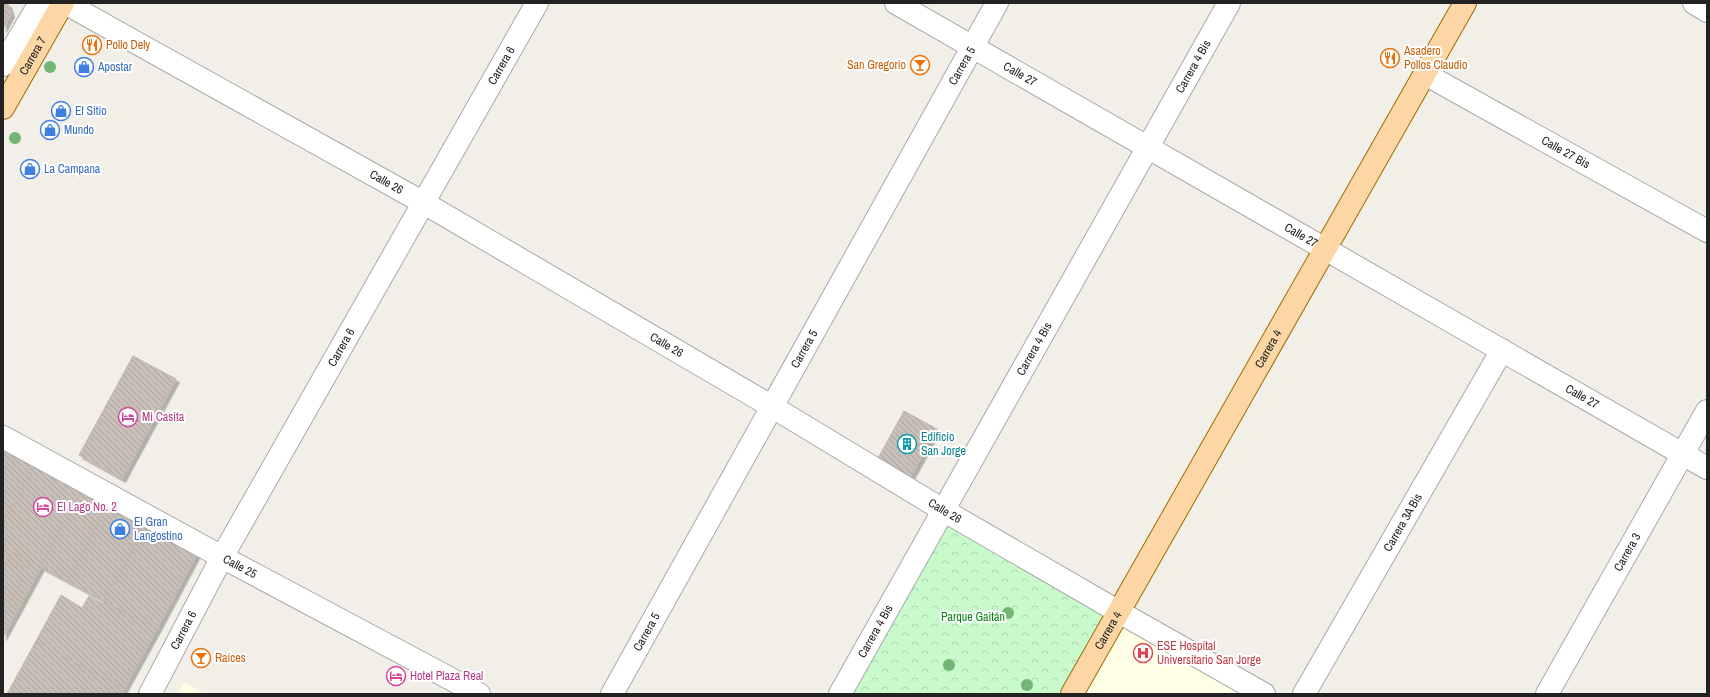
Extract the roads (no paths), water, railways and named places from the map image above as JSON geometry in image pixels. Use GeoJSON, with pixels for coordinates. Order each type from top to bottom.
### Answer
{"type":"FeatureCollection","features":[{"type":"Feature","properties":{"kind":"main road","name":"Carrera 7"},"geometry":{"type":"LineString","coordinates":[[3,108],[64,3]]}},
{"type":"Feature","properties":{"kind":"main road","name":"Carrera 4"},"geometry":{"type":"LineString","coordinates":[[1072,694],[1465,3]]}},
{"type":"Feature","properties":{"kind":"street"},"geometry":{"type":"LineString","coordinates":[[3,65],[40,3]]}},
{"type":"Feature","properties":{"kind":"street","name":"Calle 26"},"geometry":{"type":"LineString","coordinates":[[64,3],[424,203],[771,406],[943,510],[1264,694]]}},
{"type":"Feature","properties":{"kind":"street","name":"Carrera 6"},"geometry":{"type":"LineString","coordinates":[[150,694],[222,557],[537,3]]}},
{"type":"Feature","properties":{"kind":"street","name":"Calle 27"},"geometry":{"type":"LineString","coordinates":[[896,3],[1707,468]]}},
{"type":"Feature","properties":{"kind":"street","name":"Carrera 5"},"geometry":{"type":"LineString","coordinates":[[612,694],[771,406],[997,3]]}},
{"type":"Feature","properties":{"kind":"street","name":"Carrera 4 Bis"},"geometry":{"type":"LineString","coordinates":[[840,694],[1228,3]]}},
{"type":"Feature","properties":{"kind":"street","name":"Calle 27 Bis"},"geometry":{"type":"LineString","coordinates":[[1425,74],[1707,231]]}},
{"type":"Feature","properties":{"kind":"street","name":"Carrera 3A Bis"},"geometry":{"type":"LineString","coordinates":[[1304,694],[1502,350]]}},
{"type":"Feature","properties":{"kind":"street","name":"Carrera 3"},"geometry":{"type":"LineString","coordinates":[[1547,694],[1707,411]]}},
{"type":"Feature","properties":{"kind":"street","name":"Calle 25"},"geometry":{"type":"LineString","coordinates":[[3,437],[222,557],[479,694]]}},
{"type":"Feature","properties":{"kind":"place","name":"Pollo Dely"},"geometry":{"type":"Point","coordinates":[92,45]}},
{"type":"Feature","properties":{"kind":"place","name":"Asadero Pollos Claudio"},"geometry":{"type":"Point","coordinates":[1390,58]}},
{"type":"Feature","properties":{"kind":"place","name":"San Gregorio"},"geometry":{"type":"Point","coordinates":[920,65]}},
{"type":"Feature","properties":{"kind":"place","name":"Apostar"},"geometry":{"type":"Point","coordinates":[84,67]}},
{"type":"Feature","properties":{"kind":"place","name":"El Sitio"},"geometry":{"type":"Point","coordinates":[61,111]}},
{"type":"Feature","properties":{"kind":"place","name":"Mundo"},"geometry":{"type":"Point","coordinates":[50,130]}},
{"type":"Feature","properties":{"kind":"place","name":"La Campana"},"geometry":{"type":"Point","coordinates":[30,169]}},
{"type":"Feature","properties":{"kind":"place","name":"Mi Casita"},"geometry":{"type":"Point","coordinates":[128,417]}},
{"type":"Feature","properties":{"kind":"place","name":"Edificio San Jorge"},"geometry":{"type":"Point","coordinates":[907,444]}},
{"type":"Feature","properties":{"kind":"place","name":"El Lago No. 2"},"geometry":{"type":"Point","coordinates":[43,507]}},
{"type":"Feature","properties":{"kind":"place","name":"El Gran Langostino"},"geometry":{"type":"Point","coordinates":[120,529]}},
{"type":"Feature","properties":{"kind":"place","name":"ESE Hospital Universitario San Jorge"},"geometry":{"type":"Point","coordinates":[1143,653]}},
{"type":"Feature","properties":{"kind":"place","name":"Raíces"},"geometry":{"type":"Point","coordinates":[201,658]}},
{"type":"Feature","properties":{"kind":"place","name":"Hotel Plaza Real"},"geometry":{"type":"Point","coordinates":[396,676]}},
{"type":"Feature","properties":{"kind":"park label","name":"Parque Gaitán"},"geometry":{"type":"Point","coordinates":[973,617]}}]}
